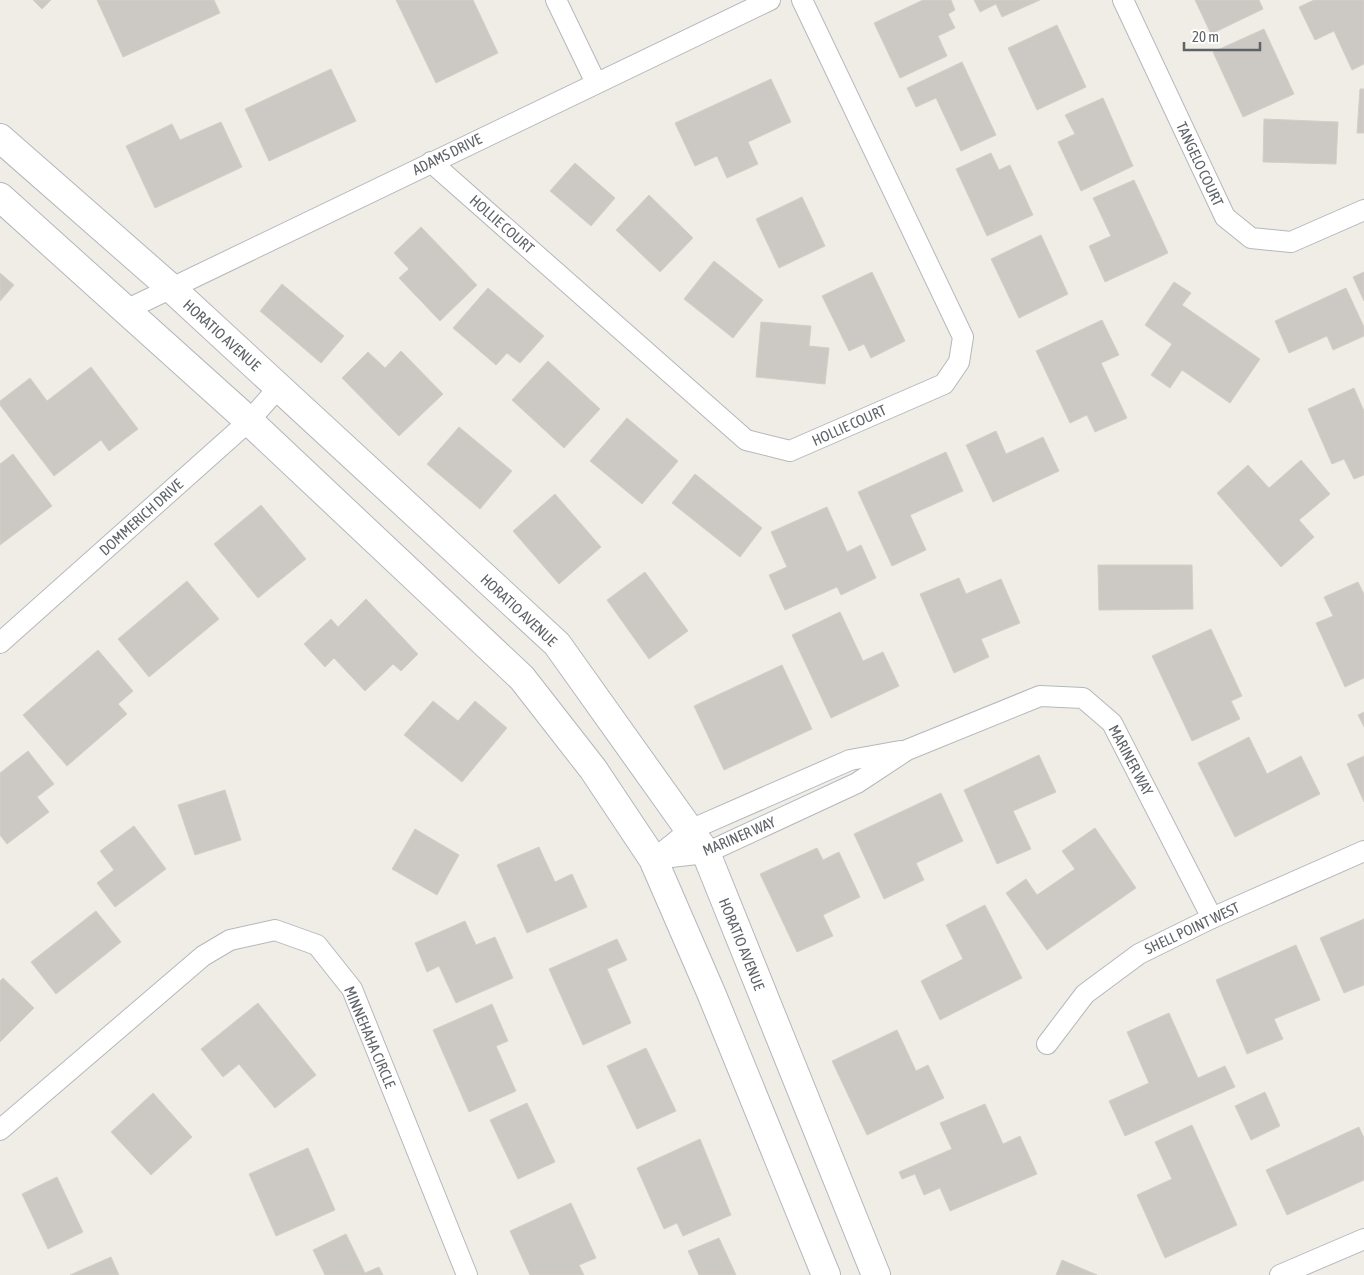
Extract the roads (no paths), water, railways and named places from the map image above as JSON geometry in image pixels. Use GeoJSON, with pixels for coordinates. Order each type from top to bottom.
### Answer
{"type":"FeatureCollection","features":[{"type":"Feature","properties":{"kind":"main road","name":"HORATIO AVENUE"},"geometry":{"type":"LineString","coordinates":[[0,138],[171,288],[557,644],[706,853],[876,1275]]}},
{"type":"Feature","properties":{"kind":"main road"},"geometry":{"type":"LineString","coordinates":[[0,197],[249,421],[522,678],[593,769],[653,860],[716,1004],[826,1275]]}},
{"type":"Feature","properties":{"kind":"street"},"geometry":{"type":"LineString","coordinates":[[556,0],[596,83]]}},
{"type":"Feature","properties":{"kind":"street","name":"ADAMS DRIVE"},"geometry":{"type":"LineString","coordinates":[[126,310],[770,0]]}},
{"type":"Feature","properties":{"kind":"street","name":"HOLLIE COURT"},"geometry":{"type":"LineString","coordinates":[[431,162],[746,440],[790,451],[944,384],[959,362],[963,337],[802,0]]}},
{"type":"Feature","properties":{"kind":"street","name":"TANGELO COURT"},"geometry":{"type":"LineString","coordinates":[[1123,0],[1225,217],[1251,238],[1291,242],[1364,210]]}},
{"type":"Feature","properties":{"kind":"street","name":"DOMMERICH DRIVE"},"geometry":{"type":"LineString","coordinates":[[0,643],[249,421],[279,387]]}},
{"type":"Feature","properties":{"kind":"street","name":"MARINER WAY"},"geometry":{"type":"LineString","coordinates":[[653,860],[690,830],[850,760],[906,750],[1040,696],[1083,698],[1112,722],[1212,918]]}},
{"type":"Feature","properties":{"kind":"street","name":"MARINER WAY"},"geometry":{"type":"LineString","coordinates":[[653,860],[706,853],[857,783],[906,750]]}},
{"type":"Feature","properties":{"kind":"street","name":"SHELL POINT WEST"},"geometry":{"type":"LineString","coordinates":[[1047,1044],[1085,994],[1138,954],[1212,918],[1364,851]]}},
{"type":"Feature","properties":{"kind":"street","name":"MINNEHAHA CIRCLE"},"geometry":{"type":"LineString","coordinates":[[0,1130],[203,956],[230,940],[275,930],[317,945],[352,989],[467,1275]]}},
{"type":"Feature","properties":{"kind":"street"},"geometry":{"type":"LineString","coordinates":[[1280,1275],[1364,1239]]}}]}
